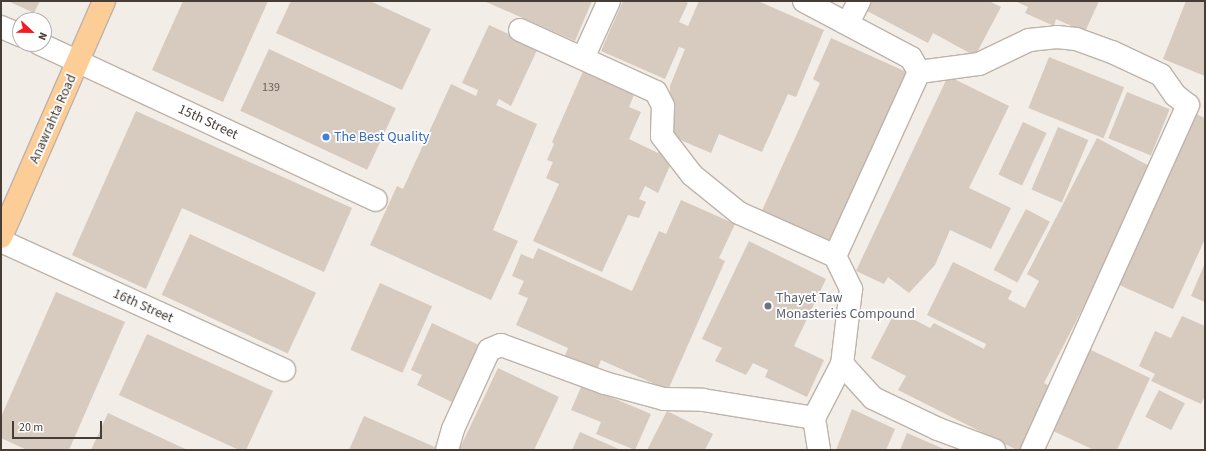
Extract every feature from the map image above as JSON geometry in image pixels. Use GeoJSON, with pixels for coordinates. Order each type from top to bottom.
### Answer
{"type":"FeatureCollection","features":[{"type":"Feature","properties":{"kind":"main road","name":"Anawrahta Road"},"geometry":{"type":"LineString","coordinates":[[1,238],[104,1]]}},
{"type":"Feature","properties":{"kind":"street"},"geometry":{"type":"LineString","coordinates":[[583,58],[609,1]]}},
{"type":"Feature","properties":{"kind":"street"},"geometry":{"type":"LineString","coordinates":[[804,1],[911,58],[919,72]]}},
{"type":"Feature","properties":{"kind":"street"},"geometry":{"type":"LineString","coordinates":[[848,24],[859,1]]}},
{"type":"Feature","properties":{"kind":"street"},"geometry":{"type":"LineString","coordinates":[[1,27],[12,32]]}},
{"type":"Feature","properties":{"kind":"street"},"geometry":{"type":"LineString","coordinates":[[520,30],[656,92],[663,106],[662,136],[692,175],[739,213],[835,256],[851,289],[842,364],[814,418],[820,450]]}},
{"type":"Feature","properties":{"kind":"street"},"geometry":{"type":"LineString","coordinates":[[919,72],[979,64],[1029,40],[1057,37],[1076,39],[1112,52],[1161,75],[1175,95],[1197,108],[1032,450]]}},
{"type":"Feature","properties":{"kind":"street","name":"15th Street"},"geometry":{"type":"LineString","coordinates":[[52,49],[376,200]]}},
{"type":"Feature","properties":{"kind":"street"},"geometry":{"type":"LineString","coordinates":[[835,256],[919,72]]}},
{"type":"Feature","properties":{"kind":"street","name":"16th Street"},"geometry":{"type":"LineString","coordinates":[[1,241],[284,370]]}},
{"type":"Feature","properties":{"kind":"street"},"geometry":{"type":"LineString","coordinates":[[447,450],[453,428],[489,350],[501,345],[605,383],[664,400],[703,400],[814,418]]}},
{"type":"Feature","properties":{"kind":"street"},"geometry":{"type":"LineString","coordinates":[[842,364],[873,398],[938,429],[994,450]]}},
{"type":"Feature","properties":{"kind":"building"},"geometry":{"type":"Polygon","coordinates":[[[8,1],[40,1],[34,12],[8,1]]]}},
{"type":"Feature","properties":{"kind":"building"},"geometry":{"type":"Polygon","coordinates":[[[183,1],[268,1],[223,102],[152,70],[183,1]]]}},
{"type":"Feature","properties":{"kind":"building"},"geometry":{"type":"Polygon","coordinates":[[[291,1],[370,1],[431,29],[402,90],[276,33],[291,1]]]}},
{"type":"Feature","properties":{"kind":"building"},"geometry":{"type":"Polygon","coordinates":[[[484,1],[592,1],[575,41],[484,1]]]}},
{"type":"Feature","properties":{"kind":"building"},"geometry":{"type":"Polygon","coordinates":[[[623,1],[684,1],[688,3],[679,22],[688,26],[699,1],[758,1],[824,30],[796,97],[788,94],[762,152],[719,134],[711,153],[671,136],[670,86],[685,49],[679,47],[665,79],[601,51],[623,1]]]}},
{"type":"Feature","properties":{"kind":"building"},"geometry":{"type":"Polygon","coordinates":[[[872,1],[989,1],[1001,7],[975,56],[933,33],[928,43],[867,11],[872,1]]]}},
{"type":"Feature","properties":{"kind":"building"},"geometry":{"type":"Polygon","coordinates":[[[1015,1],[1099,1],[1085,32],[1056,19],[1054,26],[1025,13],[1028,7],[1015,1]]]}},
{"type":"Feature","properties":{"kind":"building"},"geometry":{"type":"Polygon","coordinates":[[[1186,1],[1205,1],[1205,76],[1163,59],[1186,1]]]}},
{"type":"Feature","properties":{"kind":"building"},"geometry":{"type":"Polygon","coordinates":[[[489,25],[538,48],[511,106],[499,99],[496,105],[537,124],[493,230],[518,241],[491,300],[370,245],[397,186],[403,189],[451,84],[476,96],[478,90],[462,83],[489,25]]]}},
{"type":"Feature","properties":{"kind":"building"},"geometry":{"type":"Polygon","coordinates":[[[831,38],[911,74],[832,249],[759,217],[820,83],[813,79],[831,38]]]}},
{"type":"Feature","properties":{"kind":"building"},"geometry":{"type":"Polygon","coordinates":[[[269,49],[396,108],[367,170],[240,111],[269,49]]]}},
{"type":"Feature","properties":{"kind":"building"},"geometry":{"type":"Polygon","coordinates":[[[1049,57],[1124,87],[1103,138],[1028,108],[1049,57]]]}},
{"type":"Feature","properties":{"kind":"building"},"geometry":{"type":"Polygon","coordinates":[[[585,67],[636,90],[629,107],[641,112],[629,139],[658,153],[660,148],[673,159],[658,193],[645,186],[639,199],[646,202],[639,218],[628,215],[602,272],[533,241],[559,184],[546,178],[553,162],[547,160],[554,144],[552,142],[585,67]]]}},
{"type":"Feature","properties":{"kind":"building"},"geometry":{"type":"Polygon","coordinates":[[[948,76],[1009,106],[969,188],[1011,208],[991,249],[950,230],[935,265],[909,293],[888,277],[884,284],[856,271],[948,76]]]}},
{"type":"Feature","properties":{"kind":"building"},"geometry":{"type":"Polygon","coordinates":[[[1127,92],[1170,109],[1151,156],[1108,138],[1127,92]]]}},
{"type":"Feature","properties":{"kind":"building"},"geometry":{"type":"Polygon","coordinates":[[[136,111],[352,208],[324,272],[182,208],[146,289],[72,255],[136,111]]]}},
{"type":"Feature","properties":{"kind":"building"},"geometry":{"type":"Polygon","coordinates":[[[1194,113],[1205,118],[1205,239],[1173,309],[1117,284],[1194,113]]]}},
{"type":"Feature","properties":{"kind":"building"},"geometry":{"type":"Polygon","coordinates":[[[1023,122],[1047,133],[1022,186],[998,175],[1023,122]]]}},
{"type":"Feature","properties":{"kind":"building"},"geometry":{"type":"Polygon","coordinates":[[[1058,127],[1088,140],[1062,202],[1031,190],[1058,127]]]}},
{"type":"Feature","properties":{"kind":"building"},"geometry":{"type":"Polygon","coordinates":[[[1097,138],[1155,169],[1044,383],[1055,389],[1025,450],[1017,450],[898,390],[906,376],[871,358],[896,310],[930,328],[934,323],[984,349],[986,344],[927,315],[953,262],[1012,291],[1008,299],[1025,308],[1039,281],[1027,274],[1097,138]]]}},
{"type":"Feature","properties":{"kind":"building"},"geometry":{"type":"Polygon","coordinates":[[[681,200],[735,224],[719,258],[725,261],[668,390],[601,360],[596,372],[564,358],[568,348],[516,325],[528,298],[518,294],[524,281],[512,276],[521,254],[533,259],[538,248],[632,291],[659,231],[666,234],[681,200]]]}},
{"type":"Feature","properties":{"kind":"building"},"geometry":{"type":"Polygon","coordinates":[[[1026,209],[1050,222],[1017,283],[994,270],[1026,209]]]}},
{"type":"Feature","properties":{"kind":"building"},"geometry":{"type":"Polygon","coordinates":[[[190,234],[316,293],[288,353],[162,295],[190,234]]]}},
{"type":"Feature","properties":{"kind":"building"},"geometry":{"type":"Polygon","coordinates":[[[749,241],[826,279],[794,346],[824,360],[807,397],[765,377],[768,370],[753,363],[746,375],[715,361],[722,348],[702,339],[749,241]]]}},
{"type":"Feature","properties":{"kind":"building"},"geometry":{"type":"Polygon","coordinates":[[[1205,263],[1205,302],[1191,296],[1205,263]]]}},
{"type":"Feature","properties":{"kind":"building"},"geometry":{"type":"Polygon","coordinates":[[[380,283],[432,306],[402,373],[350,350],[380,283]]]}},
{"type":"Feature","properties":{"kind":"building"},"geometry":{"type":"Polygon","coordinates":[[[56,292],[125,322],[69,450],[27,450],[1,438],[1,417],[56,292]]]}},
{"type":"Feature","properties":{"kind":"building"},"geometry":{"type":"Polygon","coordinates":[[[1182,316],[1205,326],[1205,396],[1201,404],[1151,381],[1155,374],[1139,366],[1155,331],[1171,338],[1182,316]]]}},
{"type":"Feature","properties":{"kind":"building"},"geometry":{"type":"Polygon","coordinates":[[[432,323],[481,346],[454,403],[417,385],[422,375],[411,370],[432,323]]]}},
{"type":"Feature","properties":{"kind":"building"},"geometry":{"type":"Polygon","coordinates":[[[147,334],[273,391],[246,450],[239,450],[119,395],[147,334]]]}},
{"type":"Feature","properties":{"kind":"building"},"geometry":{"type":"Polygon","coordinates":[[[1089,349],[1150,378],[1117,450],[1094,450],[1051,430],[1089,349]]]}},
{"type":"Feature","properties":{"kind":"building"},"geometry":{"type":"Polygon","coordinates":[[[498,368],[559,397],[534,450],[459,450],[498,368]]]}},
{"type":"Feature","properties":{"kind":"building"},"geometry":{"type":"Polygon","coordinates":[[[582,385],[651,414],[635,450],[596,434],[601,422],[571,410],[582,385]]]}},
{"type":"Feature","properties":{"kind":"building"},"geometry":{"type":"Polygon","coordinates":[[[1159,390],[1185,403],[1171,430],[1145,417],[1159,390]]]}},
{"type":"Feature","properties":{"kind":"building"},"geometry":{"type":"Polygon","coordinates":[[[852,409],[895,429],[886,450],[836,450],[852,409]]]}},
{"type":"Feature","properties":{"kind":"building"},"geometry":{"type":"Polygon","coordinates":[[[667,411],[713,434],[705,450],[647,450],[667,411]]]}},
{"type":"Feature","properties":{"kind":"building"},"geometry":{"type":"Polygon","coordinates":[[[108,413],[181,447],[188,450],[91,450],[108,413]]]}},
{"type":"Feature","properties":{"kind":"building"},"geometry":{"type":"Polygon","coordinates":[[[364,416],[437,448],[436,450],[349,450],[364,416]]]}},
{"type":"Feature","properties":{"kind":"building"},"geometry":{"type":"Polygon","coordinates":[[[580,432],[621,450],[572,450],[580,432]]]}},
{"type":"Feature","properties":{"kind":"building"},"geometry":{"type":"Polygon","coordinates":[[[907,433],[946,450],[900,450],[907,433]]]}},
{"type":"Feature","properties":{"kind":"place","name":"The Best Quality"},"geometry":{"type":"Point","coordinates":[326,137]}},
{"type":"Feature","properties":{"kind":"place","name":"Thayet Taw Monasteries Compound"},"geometry":{"type":"Point","coordinates":[768,306]}}]}
